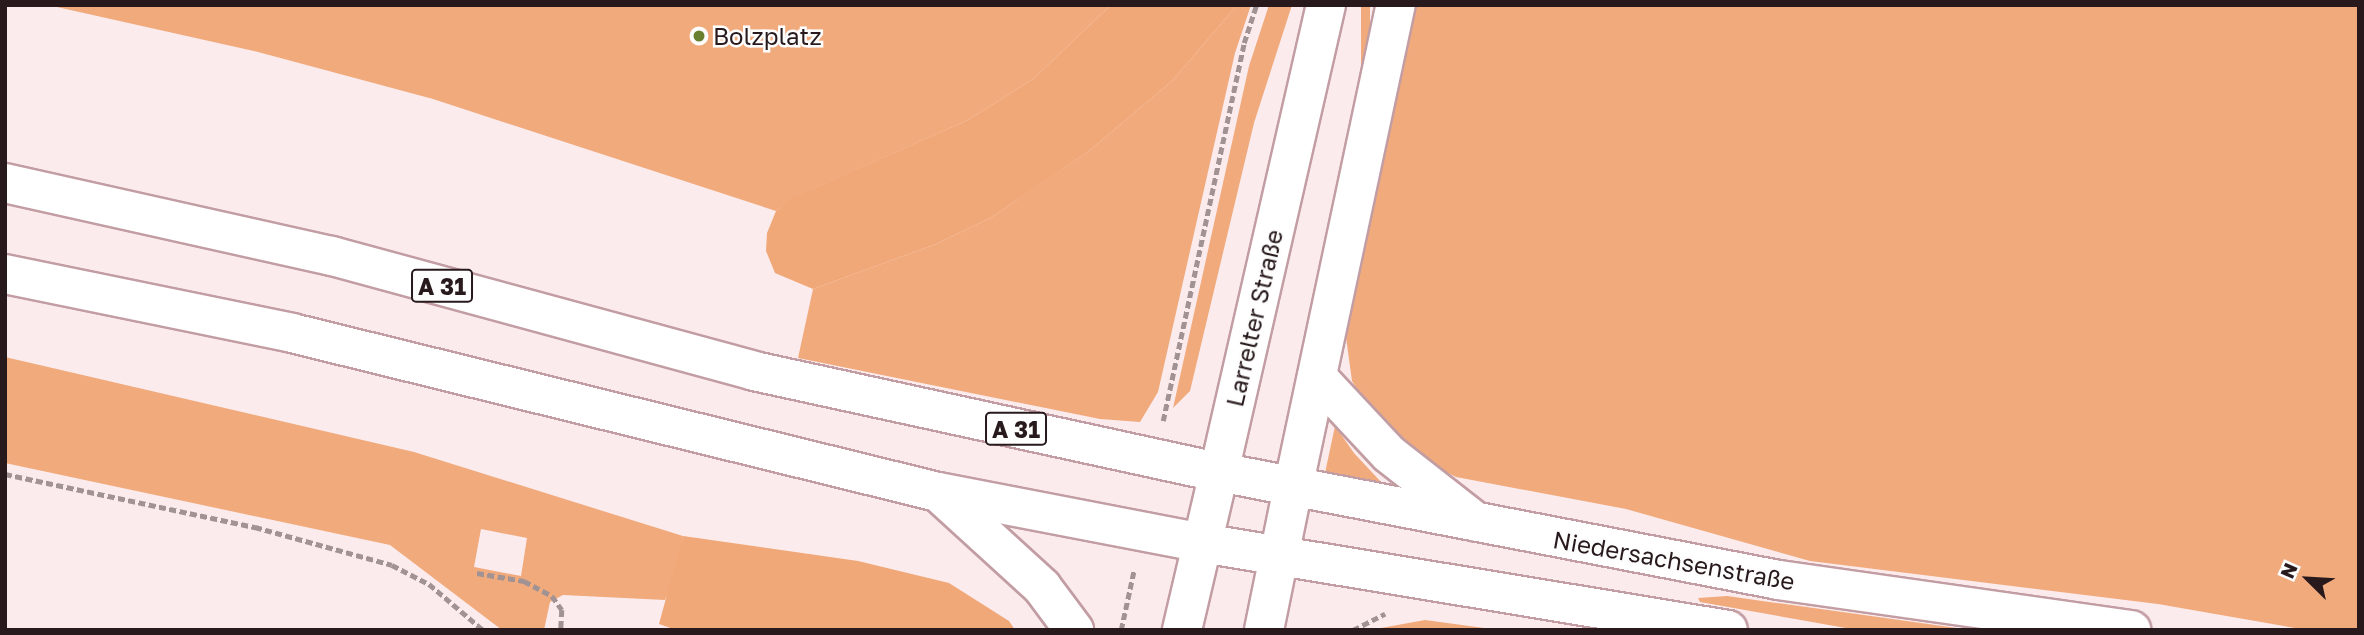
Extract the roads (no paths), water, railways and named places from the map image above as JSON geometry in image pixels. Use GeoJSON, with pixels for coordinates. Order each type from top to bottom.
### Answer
{"type":"FeatureCollection","features":[{"type":"Feature","properties":{"kind":"main road","name":"Larrelter Straße"},"geometry":{"type":"LineString","coordinates":[[1182,630],[1326,5]]}},
{"type":"Feature","properties":{"kind":"main road"},"geometry":{"type":"LineString","coordinates":[[1264,630],[1396,5]]}},
{"type":"Feature","properties":{"kind":"main road","name":"A 31"},"geometry":{"type":"LineString","coordinates":[[5,183],[332,256],[768,374],[1219,472]]}},
{"type":"Feature","properties":{"kind":"main road"},"geometry":{"type":"LineString","coordinates":[[5,274],[292,333],[938,492],[1202,543],[1728,630]]}},
{"type":"Feature","properties":{"kind":"main road"},"geometry":{"type":"LineString","coordinates":[[1317,377],[1359,427],[1396,461],[1476,523]]}},
{"type":"Feature","properties":{"kind":"main road","name":"Niedersachsenstraße"},"geometry":{"type":"LineString","coordinates":[[1219,472],[1779,580],[2132,630]]}},
{"type":"Feature","properties":{"kind":"main road"},"geometry":{"type":"LineString","coordinates":[[938,492],[1042,587],[1074,630]]}},
{"type":"Feature","properties":{"kind":"place","name":"Bolzplatz"},"geometry":{"type":"Point","coordinates":[699,36]}}]}
